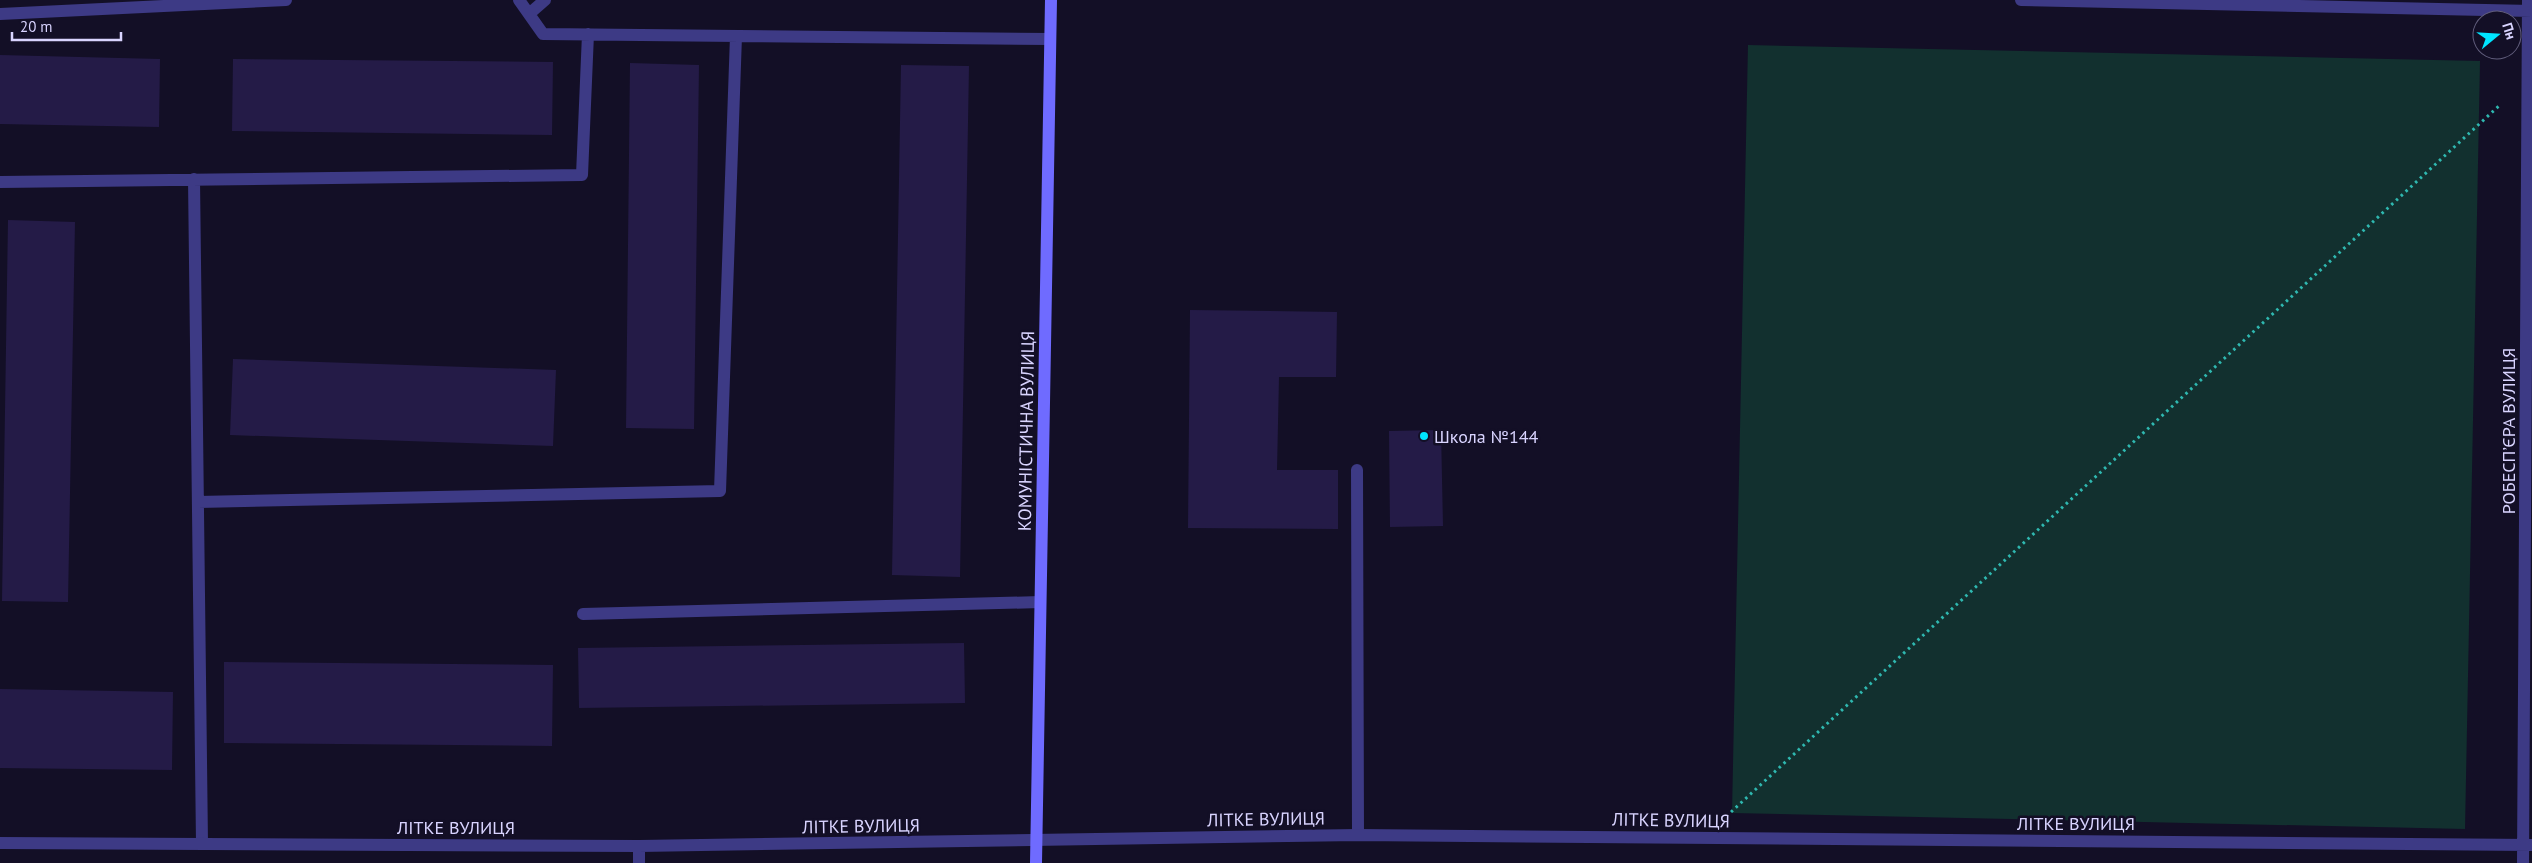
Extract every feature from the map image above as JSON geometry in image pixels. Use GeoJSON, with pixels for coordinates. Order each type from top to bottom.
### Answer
{"type":"FeatureCollection","features":[{"type":"Feature","properties":{"kind":"street"},"geometry":{"type":"LineString","coordinates":[[0,14],[286,0]]}},
{"type":"Feature","properties":{"kind":"street"},"geometry":{"type":"LineString","coordinates":[[519,0],[544,34],[1050,39]]}},
{"type":"Feature","properties":{"kind":"street"},"geometry":{"type":"LineString","coordinates":[[529,14],[544,0]]}},
{"type":"Feature","properties":{"kind":"street","name":"КОМУНІСТИЧНА ВУЛИЦЯ"},"geometry":{"type":"LineString","coordinates":[[1036,863],[1051,0]]}},
{"type":"Feature","properties":{"kind":"street"},"geometry":{"type":"LineString","coordinates":[[2021,0],[2529,7]]}},
{"type":"Feature","properties":{"kind":"street","name":"РОБЕСП’ЄРА ВУЛИЦЯ"},"geometry":{"type":"LineString","coordinates":[[2523,863],[2527,845],[2529,7]]}},
{"type":"Feature","properties":{"kind":"street"},"geometry":{"type":"LineString","coordinates":[[0,182],[582,175],[588,34]]}},
{"type":"Feature","properties":{"kind":"street"},"geometry":{"type":"LineString","coordinates":[[198,502],[720,491],[736,36]]}},
{"type":"Feature","properties":{"kind":"street"},"geometry":{"type":"LineString","coordinates":[[194,179],[202,844]]}},
{"type":"Feature","properties":{"kind":"street"},"geometry":{"type":"LineString","coordinates":[[1357,470],[1358,835]]}},
{"type":"Feature","properties":{"kind":"street"},"geometry":{"type":"LineString","coordinates":[[583,614],[1040,602]]}},
{"type":"Feature","properties":{"kind":"street","name":"ЛІТКЕ ВУЛИЦЯ"},"geometry":{"type":"LineString","coordinates":[[0,842],[639,846],[1358,835],[2527,845]]}},
{"type":"Feature","properties":{"kind":"street"},"geometry":{"type":"LineString","coordinates":[[639,846],[639,863]]}},
{"type":"Feature","properties":{"kind":"path"},"geometry":{"type":"LineString","coordinates":[[1703,838],[2528,80]]}},
{"type":"Feature","properties":{"kind":"green space"},"geometry":{"type":"Polygon","coordinates":[[[1748,45],[2480,61],[2465,829],[1732,813],[1748,45]]]}},
{"type":"Feature","properties":{"kind":"building"},"geometry":{"type":"Polygon","coordinates":[[[0,55],[160,59],[159,127],[0,124],[0,55]]]}},
{"type":"Feature","properties":{"kind":"building"},"geometry":{"type":"Polygon","coordinates":[[[233,59],[553,62],[552,135],[232,131],[233,59]]]}},
{"type":"Feature","properties":{"kind":"building"},"geometry":{"type":"Polygon","coordinates":[[[630,63],[699,65],[694,429],[626,428],[630,63]]]}},
{"type":"Feature","properties":{"kind":"building"},"geometry":{"type":"Polygon","coordinates":[[[901,65],[969,66],[960,577],[892,575],[901,65]]]}},
{"type":"Feature","properties":{"kind":"building"},"geometry":{"type":"Polygon","coordinates":[[[8,220],[75,222],[68,602],[2,601],[8,220]]]}},
{"type":"Feature","properties":{"kind":"building"},"geometry":{"type":"Polygon","coordinates":[[[1190,310],[1337,312],[1336,377],[1279,377],[1277,470],[1338,470],[1338,529],[1188,528],[1190,310]]]}},
{"type":"Feature","properties":{"kind":"building"},"geometry":{"type":"Polygon","coordinates":[[[233,359],[556,370],[553,446],[230,435],[233,359]]]}},
{"type":"Feature","properties":{"kind":"building"},"geometry":{"type":"Polygon","coordinates":[[[1441,430],[1443,526],[1390,527],[1389,431],[1441,430]]]}},
{"type":"Feature","properties":{"kind":"building"},"geometry":{"type":"Polygon","coordinates":[[[964,643],[965,703],[579,708],[578,648],[964,643]]]}},
{"type":"Feature","properties":{"kind":"building"},"geometry":{"type":"Polygon","coordinates":[[[224,662],[553,665],[552,746],[224,743],[224,662]]]}},
{"type":"Feature","properties":{"kind":"building"},"geometry":{"type":"Polygon","coordinates":[[[0,689],[173,692],[172,770],[0,768],[0,689]]]}},
{"type":"Feature","properties":{"kind":"place","name":"Школа №144"},"geometry":{"type":"Point","coordinates":[1424,436]}}]}
